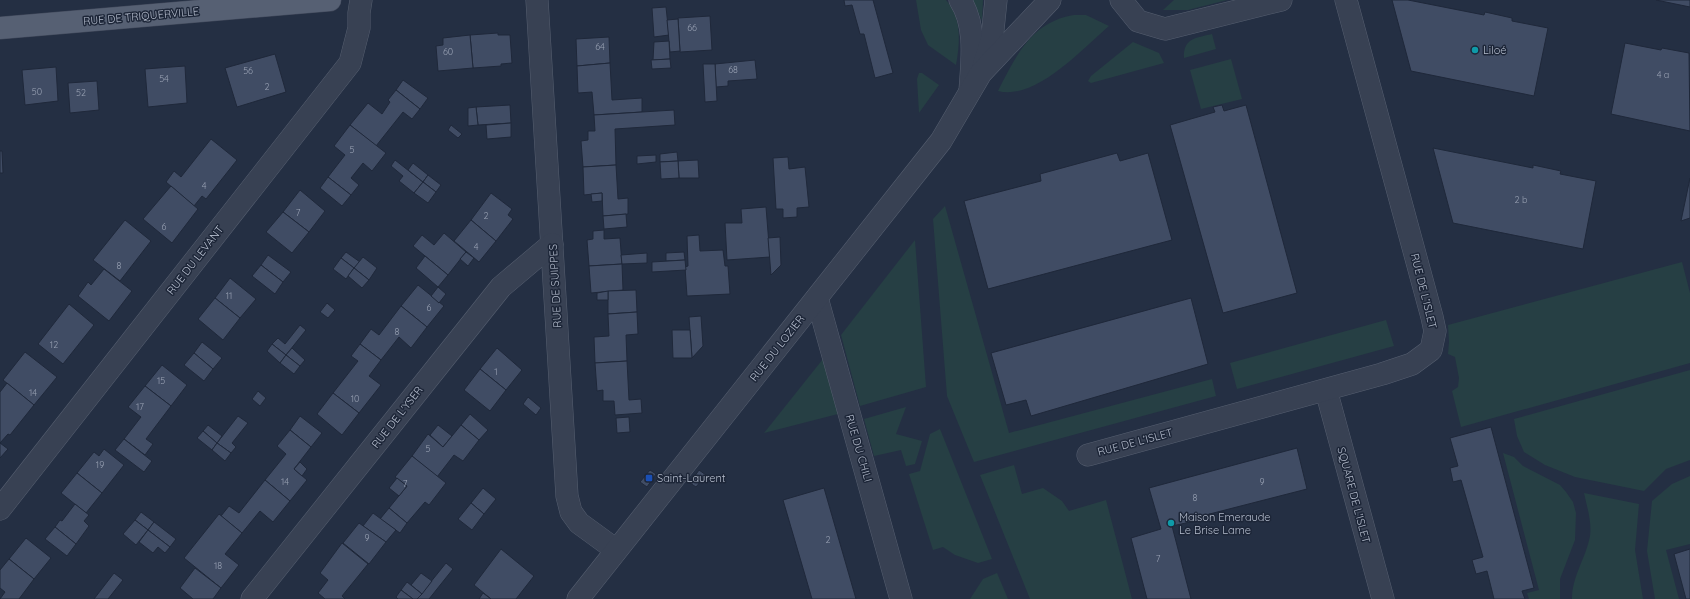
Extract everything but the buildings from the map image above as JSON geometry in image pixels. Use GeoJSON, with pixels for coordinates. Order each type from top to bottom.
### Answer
{"type":"FeatureCollection","features":[{"type":"Feature","properties":{"kind":"main road","name":"RUE DE TRIQUERVILLE"},"geometry":{"type":"LineString","coordinates":[[0,28],[330,0]]}},
{"type":"Feature","properties":{"kind":"street","name":"RUE DU LEVANT"},"geometry":{"type":"LineString","coordinates":[[0,509],[350,63],[359,28],[361,0]]}},
{"type":"Feature","properties":{"kind":"street","name":"RUE DE SUIPPES"},"geometry":{"type":"LineString","coordinates":[[537,0],[567,496],[571,512],[579,523],[616,550]]}},
{"type":"Feature","properties":{"kind":"street","name":"RUE DU LOZIER"},"geometry":{"type":"LineString","coordinates":[[960,0],[965,7],[971,30],[972,50],[970,92]]}},
{"type":"Feature","properties":{"kind":"street","name":"RUE DU LOZIER"},"geometry":{"type":"LineString","coordinates":[[578,599],[941,141],[981,73],[992,39],[996,0]]}},
{"type":"Feature","properties":{"kind":"street","name":"RUE DU LOZIER"},"geometry":{"type":"LineString","coordinates":[[981,73],[1050,0]]}},
{"type":"Feature","properties":{"kind":"street"},"geometry":{"type":"LineString","coordinates":[[1121,0],[1138,21],[1165,30],[1281,0]]}},
{"type":"Feature","properties":{"kind":"street","name":"RUE DE L’ISLET"},"geometry":{"type":"LineString","coordinates":[[1088,455],[1326,390],[1412,364],[1431,350],[1435,331],[1346,0]]}},
{"type":"Feature","properties":{"kind":"street","name":"RUE DE L'YSER"},"geometry":{"type":"LineString","coordinates":[[252,599],[501,287],[552,244]]}},
{"type":"Feature","properties":{"kind":"street","name":"RUE DU CHILI"},"geometry":{"type":"LineString","coordinates":[[817,298],[901,599]]}},
{"type":"Feature","properties":{"kind":"street","name":"SQUARE DE L'ISLET"},"geometry":{"type":"LineString","coordinates":[[1326,390],[1383,599]]}},
{"type":"Feature","properties":{"kind":"green space"},"geometry":{"type":"Polygon","coordinates":[[[916,0],[946,0],[951,7],[957,23],[959,40],[956,65],[928,45],[921,30],[916,0]]]}},
{"type":"Feature","properties":{"kind":"green space"},"geometry":{"type":"Polygon","coordinates":[[[973,0],[983,0],[982,21],[973,0]]]}},
{"type":"Feature","properties":{"kind":"green space"},"geometry":{"type":"Polygon","coordinates":[[[1174,0],[1227,0],[1188,10],[1163,10],[1174,0]]]}},
{"type":"Feature","properties":{"kind":"green space"},"geometry":{"type":"Polygon","coordinates":[[[1074,15],[1086,15],[1109,26],[1072,59],[1043,81],[1028,88],[1013,92],[998,91],[1011,65],[1027,42],[1036,33],[1059,19],[1074,15]]]}},
{"type":"Feature","properties":{"kind":"green space"},"geometry":{"type":"Polygon","coordinates":[[[1212,34],[1216,49],[1184,58],[1184,51],[1188,43],[1196,38],[1212,34]]]}},
{"type":"Feature","properties":{"kind":"green space"},"geometry":{"type":"Polygon","coordinates":[[[1133,42],[1159,53],[1164,63],[1091,83],[1088,81],[1091,76],[1133,42]]]}},
{"type":"Feature","properties":{"kind":"green space"},"geometry":{"type":"Polygon","coordinates":[[[1231,59],[1242,99],[1201,109],[1190,70],[1231,59]]]}},
{"type":"Feature","properties":{"kind":"green space"},"geometry":{"type":"Polygon","coordinates":[[[919,73],[922,73],[939,85],[919,113],[917,79],[919,73]]]}},
{"type":"Feature","properties":{"kind":"green space"},"geometry":{"type":"Polygon","coordinates":[[[945,206],[1009,433],[1212,379],[1216,396],[974,462],[947,396],[933,219],[945,206]]]}},
{"type":"Feature","properties":{"kind":"green space"},"geometry":{"type":"Polygon","coordinates":[[[915,240],[926,387],[860,406],[841,335],[915,240]]]}},
{"type":"Feature","properties":{"kind":"green space"},"geometry":{"type":"Polygon","coordinates":[[[1682,262],[1690,293],[1690,363],[1461,427],[1452,391],[1458,387],[1459,378],[1455,357],[1448,354],[1448,325],[1682,262]]]}},
{"type":"Feature","properties":{"kind":"green space"},"geometry":{"type":"Polygon","coordinates":[[[1386,320],[1394,346],[1237,389],[1230,363],[1386,320]]]}},
{"type":"Feature","properties":{"kind":"green space"},"geometry":{"type":"Polygon","coordinates":[[[823,359],[838,414],[764,433],[823,359]]]}},
{"type":"Feature","properties":{"kind":"green space"},"geometry":{"type":"Polygon","coordinates":[[[1690,370],[1690,460],[1666,469],[1644,491],[1575,477],[1545,465],[1524,452],[1517,436],[1514,419],[1690,370]]]}},
{"type":"Feature","properties":{"kind":"green space"},"geometry":{"type":"Polygon","coordinates":[[[906,407],[896,434],[922,441],[915,464],[906,466],[901,450],[874,456],[864,419],[906,407]]]}},
{"type":"Feature","properties":{"kind":"green space"},"geometry":{"type":"Polygon","coordinates":[[[940,429],[992,559],[978,563],[955,555],[943,547],[933,550],[909,474],[920,471],[930,434],[940,429]]]}},
{"type":"Feature","properties":{"kind":"green space"},"geometry":{"type":"Polygon","coordinates":[[[1503,453],[1514,457],[1523,466],[1560,485],[1573,502],[1576,513],[1575,540],[1560,579],[1560,599],[1529,599],[1527,593],[1539,590],[1503,453]]]}},
{"type":"Feature","properties":{"kind":"green space"},"geometry":{"type":"Polygon","coordinates":[[[1014,465],[1022,494],[1043,488],[1062,501],[1069,511],[1106,500],[1132,599],[1030,599],[980,475],[1014,465]]]}},
{"type":"Feature","properties":{"kind":"green space"},"geometry":{"type":"Polygon","coordinates":[[[1690,476],[1690,544],[1666,550],[1679,599],[1655,599],[1647,551],[1652,501],[1672,484],[1690,476]]]}},
{"type":"Feature","properties":{"kind":"green space"},"geometry":{"type":"Polygon","coordinates":[[[1584,493],[1639,504],[1635,550],[1643,599],[1572,599],[1574,583],[1586,552],[1590,536],[1590,520],[1584,493]]]}},
{"type":"Feature","properties":{"kind":"green space"},"geometry":{"type":"Polygon","coordinates":[[[997,573],[1008,599],[970,599],[983,579],[997,573]]]}},
{"type":"Feature","properties":{"kind":"place","name":"Liloé"},"geometry":{"type":"Point","coordinates":[1475,50]}},
{"type":"Feature","properties":{"kind":"place","name":"Saint-Laurent"},"geometry":{"type":"Point","coordinates":[649,478]}},
{"type":"Feature","properties":{"kind":"place","name":"Maison Emeraude Le Brise Lame"},"geometry":{"type":"Point","coordinates":[1171,523]}}]}
